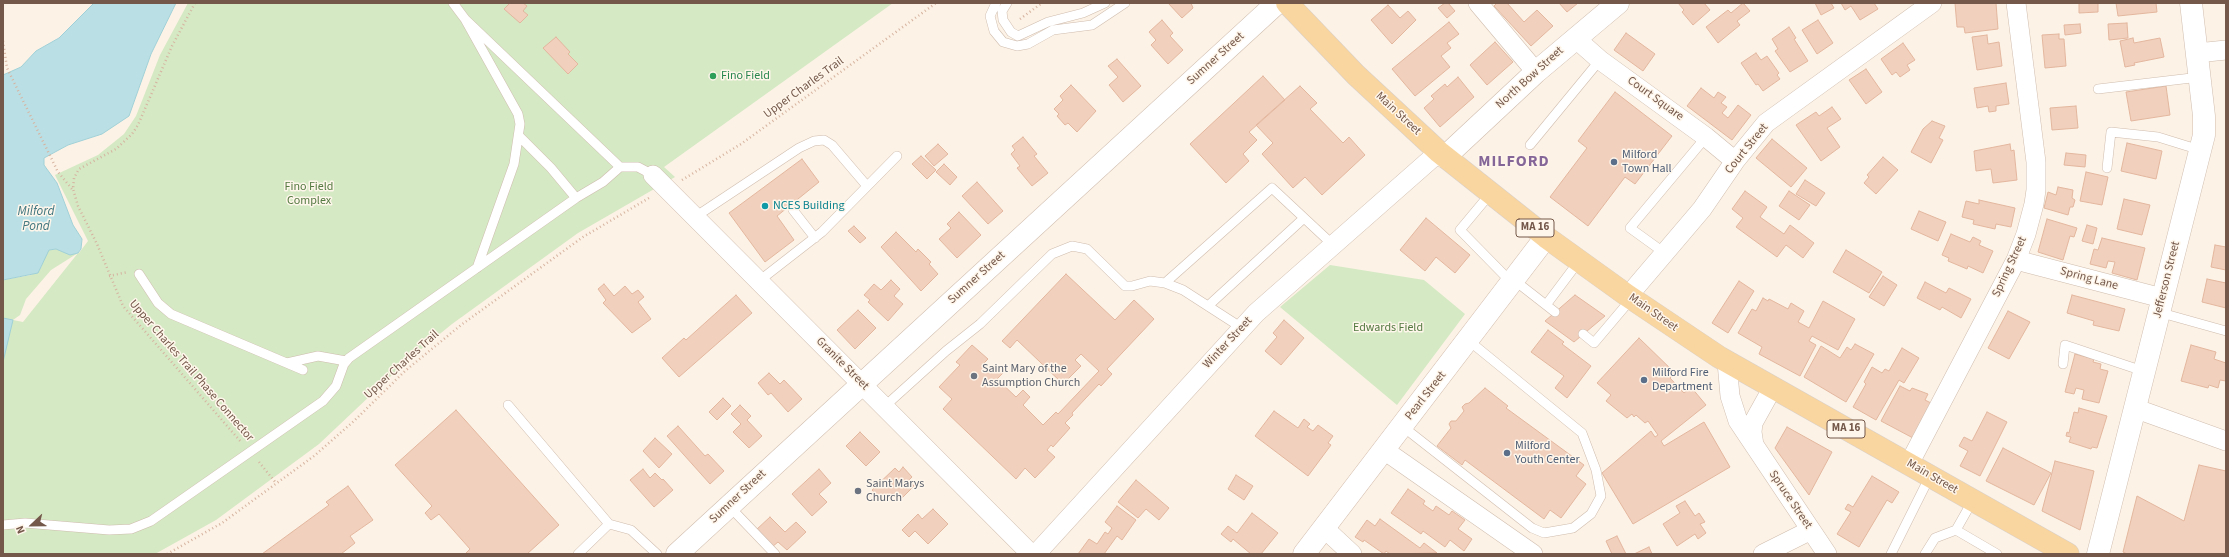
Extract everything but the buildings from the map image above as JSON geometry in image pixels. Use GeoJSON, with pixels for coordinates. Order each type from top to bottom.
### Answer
{"type":"FeatureCollection","features":[{"type":"Feature","properties":{"kind":"main road","name":"Main Street"},"geometry":{"type":"LineString","coordinates":[[1287,3],[1356,74],[1442,154],[1490,194],[1546,237],[1630,297],[1727,362],[2068,554]]}},
{"type":"Feature","properties":{"kind":"street","name":"Sumner Street"},"geometry":{"type":"LineString","coordinates":[[677,554],[1277,3]]}},
{"type":"Feature","properties":{"kind":"street"},"geometry":{"type":"LineString","coordinates":[[1478,3],[1536,72]]}},
{"type":"Feature","properties":{"kind":"street","name":"North Bow Street"},"geometry":{"type":"LineString","coordinates":[[1442,154],[1575,38],[1618,3]]}},
{"type":"Feature","properties":{"kind":"street","name":"Court Street"},"geometry":{"type":"LineString","coordinates":[[1630,297],[1702,209],[1735,161],[1766,123],[1932,3]]}},
{"type":"Feature","properties":{"kind":"street","name":"Spring Street"},"geometry":{"type":"LineString","coordinates":[[1909,464],[2016,260],[2030,219],[2036,190],[2036,176],[2016,3]]}},
{"type":"Feature","properties":{"kind":"street","name":"Jefferson Street"},"geometry":{"type":"LineString","coordinates":[[2098,554],[2200,150],[2205,123],[2191,3]]}},
{"type":"Feature","properties":{"kind":"street","name":"Court Square"},"geometry":{"type":"LineString","coordinates":[[1575,38],[1600,60],[1706,137],[1735,161]]}},
{"type":"Feature","properties":{"kind":"street"},"geometry":{"type":"LineString","coordinates":[[2197,53],[2226,50]]}},
{"type":"Feature","properties":{"kind":"street","name":"Winter Street"},"geometry":{"type":"LineString","coordinates":[[1036,554],[1269,300],[1332,244],[1442,154]]}},
{"type":"Feature","properties":{"kind":"street","name":"Granite Street"},"geometry":{"type":"LineString","coordinates":[[653,175],[1031,554]]}},
{"type":"Feature","properties":{"kind":"street","name":"Pearl Street"},"geometry":{"type":"LineString","coordinates":[[1304,554],[1546,237]]}},
{"type":"Feature","properties":{"kind":"street","name":"Spring Lane"},"geometry":{"type":"LineString","coordinates":[[2016,260],[2160,305]]}},
{"type":"Feature","properties":{"kind":"street","name":"Spruce Street"},"geometry":{"type":"LineString","coordinates":[[1727,362],[1730,396],[1733,409],[1754,445],[1827,554]]}},
{"type":"Feature","properties":{"kind":"street"},"geometry":{"type":"LineString","coordinates":[[1754,445],[1752,432],[1753,423],[1773,387]]}},
{"type":"Feature","properties":{"kind":"street"},"geometry":{"type":"LineString","coordinates":[[2134,408],[2226,441]]}},
{"type":"Feature","properties":{"kind":"street"},"geometry":{"type":"LineString","coordinates":[[1384,450],[1533,554]]}},
{"type":"Feature","properties":{"kind":"street"},"geometry":{"type":"LineString","coordinates":[[1324,528],[1352,554]]}},
{"type":"Feature","properties":{"kind":"street"},"geometry":{"type":"LineString","coordinates":[[1763,554],[1811,530]]}},
{"type":"Feature","properties":{"kind":"lane"},"geometry":{"type":"LineString","coordinates":[[453,3],[465,19],[518,114],[520,124],[520,137],[511,174],[477,268]]}},
{"type":"Feature","properties":{"kind":"lane"},"geometry":{"type":"LineString","coordinates":[[996,3],[990,16],[994,31],[1003,42],[1017,46],[1028,44],[1054,30],[1092,25],[1124,3]]}},
{"type":"Feature","properties":{"kind":"lane"},"geometry":{"type":"LineString","coordinates":[[1007,3],[1002,16],[1007,28],[1014,35],[1023,35],[1048,22],[1083,13],[1105,3]]}},
{"type":"Feature","properties":{"kind":"lane"},"geometry":{"type":"LineString","coordinates":[[465,19],[620,167]]}},
{"type":"Feature","properties":{"kind":"lane"},"geometry":{"type":"LineString","coordinates":[[1530,145],[1600,60]]}},
{"type":"Feature","properties":{"kind":"lane"},"geometry":{"type":"LineString","coordinates":[[2098,89],[2200,77]]}},
{"type":"Feature","properties":{"kind":"lane"},"geometry":{"type":"LineString","coordinates":[[2107,168],[2111,132],[2158,137],[2200,150]]}},
{"type":"Feature","properties":{"kind":"lane"},"geometry":{"type":"LineString","coordinates":[[520,137],[551,168],[576,198]]}},
{"type":"Feature","properties":{"kind":"lane"},"geometry":{"type":"LineString","coordinates":[[1666,254],[1630,228],[1706,137]]}},
{"type":"Feature","properties":{"kind":"lane"},"geometry":{"type":"LineString","coordinates":[[695,218],[799,148],[814,141],[824,140],[832,145],[867,186]]}},
{"type":"Feature","properties":{"kind":"lane"},"geometry":{"type":"LineString","coordinates":[[759,281],[815,238],[897,156]]}},
{"type":"Feature","properties":{"kind":"lane"},"geometry":{"type":"LineString","coordinates":[[3,524],[25,523],[109,530],[137,527],[164,512],[331,394],[338,382],[346,361],[576,198],[600,184],[620,167],[638,167],[653,175]]}},
{"type":"Feature","properties":{"kind":"lane"},"geometry":{"type":"LineString","coordinates":[[1164,283],[1272,188],[1332,244]]}},
{"type":"Feature","properties":{"kind":"lane"},"geometry":{"type":"LineString","coordinates":[[1490,194],[1460,230],[1513,282],[1555,312]]}},
{"type":"Feature","properties":{"kind":"lane"},"geometry":{"type":"LineString","coordinates":[[793,210],[815,238]]}},
{"type":"Feature","properties":{"kind":"lane"},"geometry":{"type":"LineString","coordinates":[[1208,306],[1304,218]]}},
{"type":"Feature","properties":{"kind":"lane"},"geometry":{"type":"LineString","coordinates":[[884,407],[946,351],[980,324],[1052,254],[1061,249],[1072,246],[1084,247],[1125,286],[1132,286],[1150,281],[1164,283],[1183,290],[1242,328]]}},
{"type":"Feature","properties":{"kind":"lane"},"geometry":{"type":"LineString","coordinates":[[1546,305],[1579,261]]}},
{"type":"Feature","properties":{"kind":"lane"},"geometry":{"type":"LineString","coordinates":[[139,274],[158,303],[171,314],[304,370]]}},
{"type":"Feature","properties":{"kind":"lane"},"geometry":{"type":"LineString","coordinates":[[1583,334],[1594,343],[1630,297]]}},
{"type":"Feature","properties":{"kind":"lane"},"geometry":{"type":"LineString","coordinates":[[2160,305],[2226,331]]}},
{"type":"Feature","properties":{"kind":"lane"},"geometry":{"type":"LineString","coordinates":[[1402,426],[1532,528],[1544,534],[1573,528],[1591,514],[1601,496],[1596,470],[1582,433],[1468,340]]}},
{"type":"Feature","properties":{"kind":"lane"},"geometry":{"type":"LineString","coordinates":[[2063,364],[2065,344],[2143,371]]}},
{"type":"Feature","properties":{"kind":"lane"},"geometry":{"type":"LineString","coordinates":[[287,363],[318,356],[346,361]]}},
{"type":"Feature","properties":{"kind":"lane"},"geometry":{"type":"LineString","coordinates":[[508,405],[609,524],[631,530],[657,554]]}},
{"type":"Feature","properties":{"kind":"lane"},"geometry":{"type":"LineString","coordinates":[[1891,554],[1930,476]]}},
{"type":"Feature","properties":{"kind":"lane"},"geometry":{"type":"LineString","coordinates":[[1925,554],[1935,538],[1956,530],[1973,500]]}},
{"type":"Feature","properties":{"kind":"lane"},"geometry":{"type":"LineString","coordinates":[[729,506],[775,554]]}},
{"type":"Feature","properties":{"kind":"lane"},"geometry":{"type":"LineString","coordinates":[[578,554],[609,524]]}},
{"type":"Feature","properties":{"kind":"lane"},"geometry":{"type":"LineString","coordinates":[[1956,530],[1997,554]]}},
{"type":"Feature","properties":{"kind":"path"},"geometry":{"type":"LineString","coordinates":[[73,189],[74,178],[79,169],[116,149],[132,134],[138,124],[172,46],[195,3]]}},
{"type":"Feature","properties":{"kind":"path","name":"Upper Charles Trail"},"geometry":{"type":"LineString","coordinates":[[679,182],[741,144],[936,3]]}},
{"type":"Feature","properties":{"kind":"path"},"geometry":{"type":"LineString","coordinates":[[1007,28],[1042,3]]}},
{"type":"Feature","properties":{"kind":"path"},"geometry":{"type":"LineString","coordinates":[[3,41],[7,68],[60,176],[73,189]]}},
{"type":"Feature","properties":{"kind":"path","name":"Upper Charles Trail Phase Connector"},"geometry":{"type":"LineString","coordinates":[[73,189],[78,206],[97,244],[118,298],[128,315],[250,452],[276,484]]}},
{"type":"Feature","properties":{"kind":"path","name":"Upper Charles Trail"},"geometry":{"type":"LineString","coordinates":[[167,554],[215,528],[325,447],[405,371],[457,328],[583,237],[653,196]]}},
{"type":"Feature","properties":{"kind":"path"},"geometry":{"type":"LineString","coordinates":[[109,276],[124,272],[139,274]]}},
{"type":"Feature","properties":{"kind":"green space","name":"Fino Field Complex"},"geometry":{"type":"Polygon","coordinates":[[[188,3],[893,3],[664,167],[675,177],[578,233],[452,324],[409,359],[319,444],[216,520],[155,554],[3,554],[3,280],[31,275],[41,267],[46,253],[49,250],[56,249],[74,254],[78,253],[79,253],[88,241],[55,175],[98,155],[124,134],[136,116],[160,55],[188,3]],[[78,253],[51,270],[26,299],[20,315],[13,320],[23,322],[78,253]]]}},
{"type":"Feature","properties":{"kind":"green space","name":"Edwards Field"},"geometry":{"type":"Polygon","coordinates":[[[1330,265],[1424,280],[1465,314],[1397,405],[1280,307],[1330,265]]]}},
{"type":"Feature","properties":{"kind":"water","name":"Milford Pond"},"geometry":{"type":"Polygon","coordinates":[[[94,3],[176,3],[151,54],[129,116],[102,134],[68,145],[44,158],[44,165],[57,183],[73,225],[82,239],[81,249],[78,253],[70,255],[56,249],[49,250],[38,273],[3,280],[3,75],[21,67],[36,51],[59,38],[94,3]]]}},
{"type":"Feature","properties":{"kind":"water"},"geometry":{"type":"Polygon","coordinates":[[[3,318],[13,320],[3,362],[3,318]]]}},
{"type":"Feature","properties":{"kind":"place","name":"Fino Field"},"geometry":{"type":"Point","coordinates":[713,76]}},
{"type":"Feature","properties":{"kind":"place","name":"Milford Town Hall"},"geometry":{"type":"Point","coordinates":[1614,162]}},
{"type":"Feature","properties":{"kind":"place","name":"NCES Building"},"geometry":{"type":"Point","coordinates":[765,206]}},
{"type":"Feature","properties":{"kind":"place","name":"Saint Mary of the Assumption Church"},"geometry":{"type":"Point","coordinates":[974,376]}},
{"type":"Feature","properties":{"kind":"place","name":"Milford Fire Department"},"geometry":{"type":"Point","coordinates":[1644,380]}},
{"type":"Feature","properties":{"kind":"place","name":"Milford Youth Center"},"geometry":{"type":"Point","coordinates":[1507,453]}},
{"type":"Feature","properties":{"kind":"place","name":"Saint Marys Church"},"geometry":{"type":"Point","coordinates":[858,491]}},
{"type":"Feature","properties":{"kind":"district","name":"MILFORD"},"geometry":{"type":"Point","coordinates":[1514,162]}}]}
